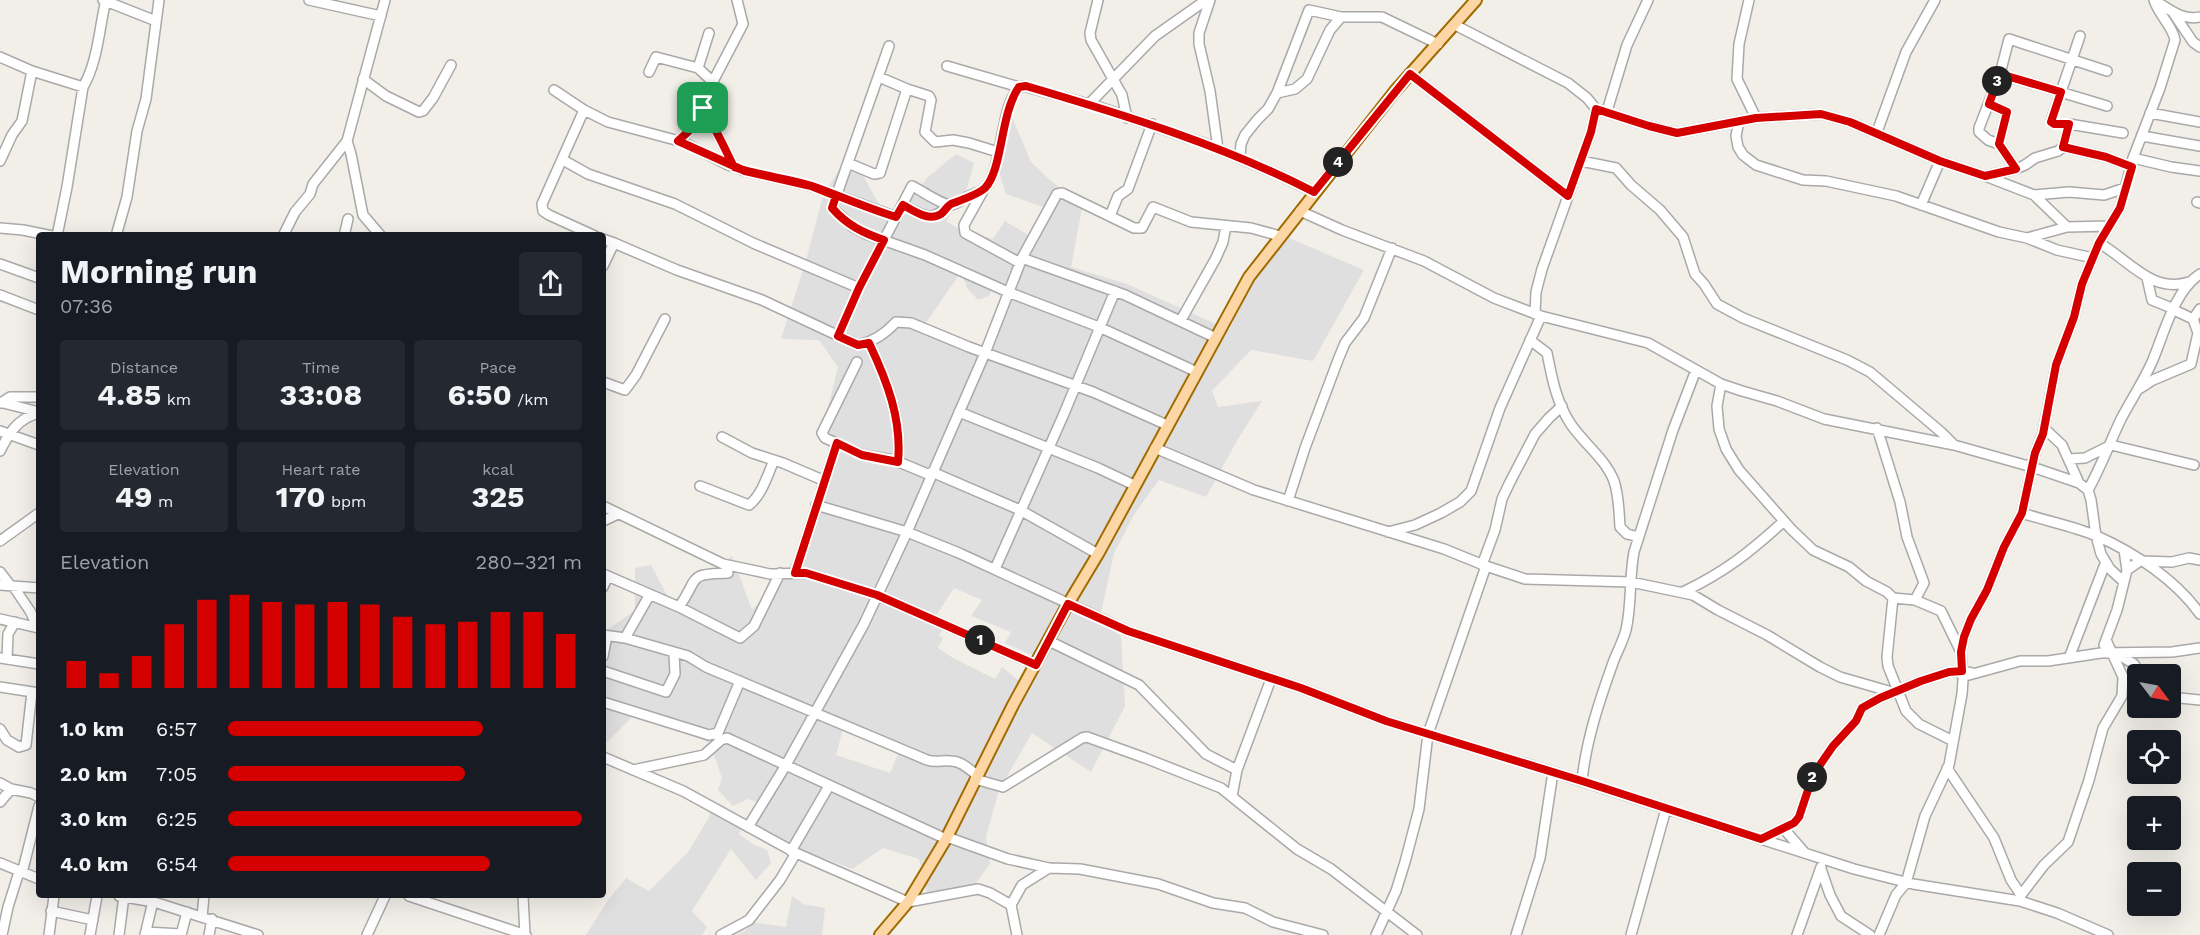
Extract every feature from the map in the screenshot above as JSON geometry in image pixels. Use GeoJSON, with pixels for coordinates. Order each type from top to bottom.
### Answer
{"type":"FeatureCollection","features":[{"type":"Feature","properties":{"kind":"main road"},"geometry":{"type":"LineString","coordinates":[[880,935],[908,902],[947,838],[976,777],[1068,604],[1098,554],[1249,277],[1314,192],[1410,74],[1476,0]]}},
{"type":"Feature","properties":{"kind":"street"},"geometry":{"type":"LineString","coordinates":[[58,232],[68,187],[83,87],[95,55],[104,0],[156,21]]}},
{"type":"Feature","properties":{"kind":"street"},"geometry":{"type":"LineString","coordinates":[[117,232],[127,197],[137,131],[146,99],[159,0]]}},
{"type":"Feature","properties":{"kind":"street"},"geometry":{"type":"LineString","coordinates":[[309,0],[381,16]]}},
{"type":"Feature","properties":{"kind":"street"},"geometry":{"type":"LineString","coordinates":[[285,232],[295,212],[310,194],[313,184],[347,141],[385,0]]}},
{"type":"Feature","properties":{"kind":"street"},"geometry":{"type":"LineString","coordinates":[[678,141],[692,128],[703,108],[708,91],[742,24],[737,0]]}},
{"type":"Feature","properties":{"kind":"street"},"geometry":{"type":"LineString","coordinates":[[1098,0],[1090,40],[1114,79],[1125,105],[1127,118]]}},
{"type":"Feature","properties":{"kind":"street"},"geometry":{"type":"LineString","coordinates":[[1089,104],[1155,36],[1208,0]]}},
{"type":"Feature","properties":{"kind":"street"},"geometry":{"type":"LineString","coordinates":[[1208,0],[1199,44],[1210,91],[1218,148]]}},
{"type":"Feature","properties":{"kind":"street"},"geometry":{"type":"LineString","coordinates":[[1607,111],[1627,45],[1648,0]]}},
{"type":"Feature","properties":{"kind":"street"},"geometry":{"type":"LineString","coordinates":[[1749,0],[1739,44],[1737,79],[1756,118]]}},
{"type":"Feature","properties":{"kind":"street"},"geometry":{"type":"LineString","coordinates":[[1876,132],[1906,52],[1935,0]]}},
{"type":"Feature","properties":{"kind":"street"},"geometry":{"type":"LineString","coordinates":[[1961,652],[1971,619],[1987,590],[2004,547],[2022,513],[2032,467],[2044,428],[2056,365],[2074,317],[2082,284],[2099,243],[2120,208],[2132,162],[2160,88],[2175,40],[2174,33],[2158,12],[2154,0],[2174,14],[2191,19],[2200,17]]}},
{"type":"Feature","properties":{"kind":"street"},"geometry":{"type":"LineString","coordinates":[[1240,157],[1241,144],[1245,135],[1268,109],[1277,93],[1312,5],[1341,17],[1382,17],[1438,44]]}},
{"type":"Feature","properties":{"kind":"street"},"geometry":{"type":"LineString","coordinates":[[2174,14],[2193,42],[2200,47]]}},
{"type":"Feature","properties":{"kind":"street"},"geometry":{"type":"LineString","coordinates":[[1277,93],[1295,89],[1307,79],[1330,30],[1341,17]]}},
{"type":"Feature","properties":{"kind":"street"},"geometry":{"type":"LineString","coordinates":[[1455,25],[1568,83],[1587,98],[1596,109],[1677,133],[1756,118],[1821,114],[1842,119],[1940,161],[2034,195],[2067,227]]}},
{"type":"Feature","properties":{"kind":"street"},"geometry":{"type":"LineString","coordinates":[[698,68],[709,33]]}},
{"type":"Feature","properties":{"kind":"street"},"geometry":{"type":"LineString","coordinates":[[2080,36],[2051,122],[2123,133]]}},
{"type":"Feature","properties":{"kind":"street"},"geometry":{"type":"LineString","coordinates":[[2016,169],[1999,144],[1979,132],[2000,74],[2009,39],[2107,71]]}},
{"type":"Feature","properties":{"kind":"street"},"geometry":{"type":"LineString","coordinates":[[890,46],[832,208],[853,227],[866,234],[1099,327],[1197,372]]}},
{"type":"Feature","properties":{"kind":"street"},"geometry":{"type":"LineString","coordinates":[[0,57],[32,71],[83,87]]}},
{"type":"Feature","properties":{"kind":"street"},"geometry":{"type":"LineString","coordinates":[[649,72],[656,57],[698,68],[714,83]]}},
{"type":"Feature","properties":{"kind":"street"},"geometry":{"type":"LineString","coordinates":[[363,79],[386,96],[419,112],[423,111],[433,98],[451,65]]}},
{"type":"Feature","properties":{"kind":"street"},"geometry":{"type":"LineString","coordinates":[[947,66],[1019,87],[1026,86],[1152,124],[1240,157],[1314,192]]}},
{"type":"Feature","properties":{"kind":"street"},"geometry":{"type":"LineString","coordinates":[[1,156],[22,121],[32,71]]}},
{"type":"Feature","properties":{"kind":"street"},"geometry":{"type":"LineString","coordinates":[[1410,74],[1568,196]]}},
{"type":"Feature","properties":{"kind":"street"},"geometry":{"type":"LineString","coordinates":[[2000,74],[2107,106]]}},
{"type":"Feature","properties":{"kind":"street"},"geometry":{"type":"LineString","coordinates":[[879,77],[929,96],[931,100],[925,132],[930,139],[935,142],[953,140],[969,143],[998,152]]}},
{"type":"Feature","properties":{"kind":"street"},"geometry":{"type":"LineString","coordinates":[[1019,87],[1008,107],[993,172],[964,225],[965,233],[1021,260],[1115,291],[1216,338]]}},
{"type":"Feature","properties":{"kind":"street"},"geometry":{"type":"LineString","coordinates":[[848,163],[874,174],[880,173],[907,89]]}},
{"type":"Feature","properties":{"kind":"street"},"geometry":{"type":"LineString","coordinates":[[554,90],[584,110],[619,125],[678,141],[734,167],[762,176],[811,186],[896,217]]}},
{"type":"Feature","properties":{"kind":"street"},"geometry":{"type":"LineString","coordinates":[[1989,104],[2007,112],[1999,144]]}},
{"type":"Feature","properties":{"kind":"street"},"geometry":{"type":"LineString","coordinates":[[703,108],[734,167]]}},
{"type":"Feature","properties":{"kind":"street"},"geometry":{"type":"LineString","coordinates":[[1387,532],[1415,525],[1441,513],[1460,502],[1470,491],[1500,408],[1530,340],[1538,315],[1536,292],[1542,269],[1581,161],[1596,109]]}},
{"type":"Feature","properties":{"kind":"street"},"geometry":{"type":"LineString","coordinates":[[584,110],[542,204],[543,211],[587,232]]}},
{"type":"Feature","properties":{"kind":"street"},"geometry":{"type":"LineString","coordinates":[[2150,113],[2200,122]]}},
{"type":"Feature","properties":{"kind":"street"},"geometry":{"type":"LineString","coordinates":[[1738,121],[1736,136],[1738,147],[1743,155],[1756,165],[1803,180],[1826,181],[1868,189],[1999,232],[2093,258]]}},
{"type":"Feature","properties":{"kind":"street"},"geometry":{"type":"LineString","coordinates":[[1110,216],[1118,196],[1128,189],[1152,124]]}},
{"type":"Feature","properties":{"kind":"street"},"geometry":{"type":"LineString","coordinates":[[1985,176],[2016,169],[2035,158],[2058,152],[2063,147],[2069,124]]}},
{"type":"Feature","properties":{"kind":"street"},"geometry":{"type":"LineString","coordinates":[[2142,136],[2200,146]]}},
{"type":"Feature","properties":{"kind":"street"},"geometry":{"type":"LineString","coordinates":[[347,141],[363,215],[378,232]]}},
{"type":"Feature","properties":{"kind":"street"},"geometry":{"type":"LineString","coordinates":[[2063,147],[2132,162],[2200,171]]}},
{"type":"Feature","properties":{"kind":"street"},"geometry":{"type":"LineString","coordinates":[[563,160],[588,174],[675,204],[743,239],[859,288]]}},
{"type":"Feature","properties":{"kind":"street"},"geometry":{"type":"LineString","coordinates":[[1581,161],[1616,168],[1631,185],[1660,210],[1683,237],[1695,274],[1716,304],[1743,318],[1847,360],[1870,372],[1954,445]]}},
{"type":"Feature","properties":{"kind":"street"},"geometry":{"type":"LineString","coordinates":[[1921,205],[1940,161]]}},
{"type":"Feature","properties":{"kind":"street"},"geometry":{"type":"LineString","coordinates":[[838,336],[859,288],[912,186],[950,205]]}},
{"type":"Feature","properties":{"kind":"street"},"geometry":{"type":"LineString","coordinates":[[2034,195],[2069,192],[2104,195],[2125,188]]}},
{"type":"Feature","properties":{"kind":"street"},"geometry":{"type":"LineString","coordinates":[[903,205],[932,217],[940,214],[950,205],[984,189]]}},
{"type":"Feature","properties":{"kind":"street"},"geometry":{"type":"LineString","coordinates":[[748,828],[815,713],[877,595],[907,532],[985,352],[1021,260],[1057,194],[1062,193],[1126,225],[1142,228],[1153,207],[1191,222],[1251,228],[1280,236]]}},
{"type":"Feature","properties":{"kind":"street"},"geometry":{"type":"LineString","coordinates":[[1300,211],[1342,230],[1424,261],[1494,298],[1538,315],[1648,344],[1721,384],[1777,401],[1824,419],[1954,445],[2079,483],[2088,490],[2096,536],[2105,564],[2124,582]]}},
{"type":"Feature","properties":{"kind":"street"},"geometry":{"type":"LineString","coordinates":[[345,232],[348,219]]}},
{"type":"Feature","properties":{"kind":"street"},"geometry":{"type":"LineString","coordinates":[[1181,320],[1216,258],[1223,242],[1226,226]]}},
{"type":"Feature","properties":{"kind":"street"},"geometry":{"type":"LineString","coordinates":[[2027,238],[2067,227],[2109,226]]}},
{"type":"Feature","properties":{"kind":"street"},"geometry":{"type":"LineString","coordinates":[[0,228],[36,233]]}},
{"type":"Feature","properties":{"kind":"street"},"geometry":{"type":"LineString","coordinates":[[606,240],[677,270],[762,300],[858,345],[869,343],[888,331],[896,322],[903,321],[1075,386],[1167,425]]}},
{"type":"Feature","properties":{"kind":"street"},"geometry":{"type":"LineString","coordinates":[[606,260],[614,243]]}},
{"type":"Feature","properties":{"kind":"street"},"geometry":{"type":"LineString","coordinates":[[2099,243],[2151,283],[2190,283]]}},
{"type":"Feature","properties":{"kind":"street"},"geometry":{"type":"LineString","coordinates":[[1288,501],[1338,360],[1345,343],[1364,318],[1392,248]]}},
{"type":"Feature","properties":{"kind":"street"},"geometry":{"type":"LineString","coordinates":[[0,264],[36,277]]}},
{"type":"Feature","properties":{"kind":"street"},"geometry":{"type":"LineString","coordinates":[[2137,391],[2152,380],[2191,364],[2198,333],[2193,319],[2152,300],[2151,283]]}},
{"type":"Feature","properties":{"kind":"street"},"geometry":{"type":"LineString","coordinates":[[2088,490],[2111,445],[2122,416],[2152,363],[2174,309],[2190,283]]}},
{"type":"Feature","properties":{"kind":"street"},"geometry":{"type":"LineString","coordinates":[[995,569],[1115,291]]}},
{"type":"Feature","properties":{"kind":"street"},"geometry":{"type":"LineString","coordinates":[[0,295],[36,309]]}},
{"type":"Feature","properties":{"kind":"street"},"geometry":{"type":"LineString","coordinates":[[2193,319],[2200,309]]}},
{"type":"Feature","properties":{"kind":"street"},"geometry":{"type":"LineString","coordinates":[[606,383],[624,390],[636,375],[664,319]]}},
{"type":"Feature","properties":{"kind":"street"},"geometry":{"type":"LineString","coordinates":[[1530,340],[1547,353],[1552,382],[1572,426],[1609,471],[1618,499],[1620,527],[1627,534],[1639,537]]}},
{"type":"Feature","properties":{"kind":"street"},"geometry":{"type":"LineString","coordinates":[[869,343],[891,392],[898,427],[900,448],[898,462]]}},
{"type":"Feature","properties":{"kind":"street"},"geometry":{"type":"LineString","coordinates":[[857,362],[822,433],[825,438],[862,455],[898,462],[931,473],[1020,510],[1098,554]]}},
{"type":"Feature","properties":{"kind":"street"},"geometry":{"type":"LineString","coordinates":[[1582,781],[1593,728],[1614,660],[1625,633],[1630,609],[1631,567],[1639,537],[1695,370]]}},
{"type":"Feature","properties":{"kind":"street"},"geometry":{"type":"LineString","coordinates":[[1721,384],[1717,406],[1720,438],[1738,470],[1813,550],[1849,567],[1893,598],[1915,600],[1942,612],[1961,652],[1966,675],[1947,768],[1925,816],[1906,883],[1896,896],[1879,935]]}},
{"type":"Feature","properties":{"kind":"street"},"geometry":{"type":"LineString","coordinates":[[1,403],[10,397],[36,397]]}},
{"type":"Feature","properties":{"kind":"street"},"geometry":{"type":"LineString","coordinates":[[1,403],[36,411]]}},
{"type":"Feature","properties":{"kind":"street"},"geometry":{"type":"LineString","coordinates":[[1376,935],[1396,891],[1405,862],[1419,809],[1428,735],[1484,566],[1502,499],[1535,434],[1562,406]]}},
{"type":"Feature","properties":{"kind":"street"},"geometry":{"type":"LineString","coordinates":[[959,412],[1049,448],[1134,486]]}},
{"type":"Feature","properties":{"kind":"street"},"geometry":{"type":"LineString","coordinates":[[0,451],[4,433],[36,413]]}},
{"type":"Feature","properties":{"kind":"street"},"geometry":{"type":"LineString","coordinates":[[1877,428],[1900,502],[1908,537],[1924,583],[1915,600]]}},
{"type":"Feature","properties":{"kind":"street"},"geometry":{"type":"LineString","coordinates":[[2044,428],[2062,445],[2079,483]]}},
{"type":"Feature","properties":{"kind":"street"},"geometry":{"type":"LineString","coordinates":[[4,433],[36,444]]}},
{"type":"Feature","properties":{"kind":"street"},"geometry":{"type":"LineString","coordinates":[[722,437],[752,453],[825,481]]}},
{"type":"Feature","properties":{"kind":"street"},"geometry":{"type":"LineString","coordinates":[[795,573],[837,443]]}},
{"type":"Feature","properties":{"kind":"street"},"geometry":{"type":"LineString","coordinates":[[2069,459],[2085,458],[2111,445],[2194,465]]}},
{"type":"Feature","properties":{"kind":"street"},"geometry":{"type":"LineString","coordinates":[[1155,447],[1254,490],[1444,549],[1484,566],[1525,579],[1631,582],[1693,595],[1840,677],[1895,691]]}},
{"type":"Feature","properties":{"kind":"street"},"geometry":{"type":"LineString","coordinates":[[700,486],[749,505],[762,486],[774,460]]}},
{"type":"Feature","properties":{"kind":"street"},"geometry":{"type":"LineString","coordinates":[[816,506],[907,532],[1037,587],[1068,604],[1128,631],[1428,735],[1906,883],[2020,898],[2108,935]]}},
{"type":"Feature","properties":{"kind":"street"},"geometry":{"type":"LineString","coordinates":[[606,508],[723,564],[770,574],[806,573],[877,595],[1036,665]]}},
{"type":"Feature","properties":{"kind":"street"},"geometry":{"type":"LineString","coordinates":[[2022,513],[2096,536],[2124,550],[2178,587],[2200,614]]}},
{"type":"Feature","properties":{"kind":"street"},"geometry":{"type":"LineString","coordinates":[[606,520],[618,514]]}},
{"type":"Feature","properties":{"kind":"street"},"geometry":{"type":"LineString","coordinates":[[0,541],[36,516]]}},
{"type":"Feature","properties":{"kind":"street"},"geometry":{"type":"LineString","coordinates":[[1683,592],[1739,561],[1784,521]]}},
{"type":"Feature","properties":{"kind":"street"},"geometry":{"type":"LineString","coordinates":[[2101,653],[2117,610],[2127,570],[2124,550]]}},
{"type":"Feature","properties":{"kind":"street"},"geometry":{"type":"LineString","coordinates":[[2127,570],[2140,561],[2172,562],[2189,558],[2200,560]]}},
{"type":"Feature","properties":{"kind":"street"},"geometry":{"type":"LineString","coordinates":[[2069,658],[2105,564]]}},
{"type":"Feature","properties":{"kind":"street"},"geometry":{"type":"LineString","coordinates":[[0,572],[7,585],[30,611],[36,622]]}},
{"type":"Feature","properties":{"kind":"street"},"geometry":{"type":"LineString","coordinates":[[679,608],[700,574],[728,573]]}},
{"type":"Feature","properties":{"kind":"street"},"geometry":{"type":"LineString","coordinates":[[606,575],[740,638],[754,626],[780,573]]}},
{"type":"Feature","properties":{"kind":"street"},"geometry":{"type":"LineString","coordinates":[[7,585],[36,588]]}},
{"type":"Feature","properties":{"kind":"street"},"geometry":{"type":"LineString","coordinates":[[626,638],[649,596]]}},
{"type":"Feature","properties":{"kind":"street"},"geometry":{"type":"LineString","coordinates":[[1893,598],[1887,657],[1895,691],[1913,719],[1953,741]]}},
{"type":"Feature","properties":{"kind":"street"},"geometry":{"type":"LineString","coordinates":[[0,619],[36,627]]}},
{"type":"Feature","properties":{"kind":"street"},"geometry":{"type":"LineString","coordinates":[[15,622],[8,634],[4,658],[36,663]]}},
{"type":"Feature","properties":{"kind":"street"},"geometry":{"type":"LineString","coordinates":[[606,635],[626,638],[674,654],[688,656],[706,667],[934,762],[951,760],[960,763],[976,777],[1003,787],[1087,737],[1221,788],[1297,849],[1331,869],[1416,935]]}},
{"type":"Feature","properties":{"kind":"street"},"geometry":{"type":"LineString","coordinates":[[2106,640],[2117,653],[2134,664]]}},
{"type":"Feature","properties":{"kind":"street"},"geometry":{"type":"LineString","coordinates":[[1049,641],[1139,685],[1206,754],[1237,770]]}},
{"type":"Feature","properties":{"kind":"street"},"geometry":{"type":"LineString","coordinates":[[1761,839],[1784,830],[1794,823],[1799,817],[1813,775],[1833,746],[1856,721],[1862,708],[1895,691],[1949,672],[1966,675],[1993,670],[2020,661],[2048,661],[2101,653],[2172,652],[2200,648]]}},
{"type":"Feature","properties":{"kind":"street"},"geometry":{"type":"LineString","coordinates":[[2020,898],[2044,865],[2070,839],[2106,719],[2119,702],[2123,690],[2123,677],[2117,653]]}},
{"type":"Feature","properties":{"kind":"street"},"geometry":{"type":"LineString","coordinates":[[606,672],[666,692],[675,674],[674,654]]}},
{"type":"Feature","properties":{"kind":"street"},"geometry":{"type":"LineString","coordinates":[[1232,796],[1237,770],[1271,679]]}},
{"type":"Feature","properties":{"kind":"street"},"geometry":{"type":"LineString","coordinates":[[606,703],[709,735],[718,733],[740,681]]}},
{"type":"Feature","properties":{"kind":"street"},"geometry":{"type":"LineString","coordinates":[[0,687],[36,693],[26,745],[19,747],[8,740],[0,729]]}},
{"type":"Feature","properties":{"kind":"street"},"geometry":{"type":"LineString","coordinates":[[2181,698],[2200,700]]}},
{"type":"Feature","properties":{"kind":"street"},"geometry":{"type":"LineString","coordinates":[[633,770],[704,755],[721,740],[727,738],[947,838],[1008,859],[1049,868],[1080,869],[1158,884],[1213,903],[1245,908],[1273,922],[1323,935]]}},
{"type":"Feature","properties":{"kind":"street"},"geometry":{"type":"LineString","coordinates":[[606,758],[683,791],[794,852],[908,902],[978,889],[1011,905]]}},
{"type":"Feature","properties":{"kind":"street"},"geometry":{"type":"LineString","coordinates":[[1947,768],[2000,847],[2011,880],[2020,898]]}},
{"type":"Feature","properties":{"kind":"street"},"geometry":{"type":"LineString","coordinates":[[1516,935],[1540,858],[1553,772]]}},
{"type":"Feature","properties":{"kind":"street"},"geometry":{"type":"LineString","coordinates":[[0,783],[11,789],[36,796]]}},
{"type":"Feature","properties":{"kind":"street"},"geometry":{"type":"LineString","coordinates":[[721,935],[749,920],[780,880],[829,786]]}},
{"type":"Feature","properties":{"kind":"street"},"geometry":{"type":"LineString","coordinates":[[0,802],[11,789]]}},
{"type":"Feature","properties":{"kind":"street"},"geometry":{"type":"LineString","coordinates":[[1632,935],[1666,809]]}},
{"type":"Feature","properties":{"kind":"street"},"geometry":{"type":"LineString","coordinates":[[2,935],[5,917],[21,872],[36,817]]}},
{"type":"Feature","properties":{"kind":"street"},"geometry":{"type":"LineString","coordinates":[[1784,830],[1806,853]]}},
{"type":"Feature","properties":{"kind":"street"},"geometry":{"type":"LineString","coordinates":[[1797,935],[1824,859]]}},
{"type":"Feature","properties":{"kind":"street"},"geometry":{"type":"LineString","coordinates":[[0,863],[36,878]]}},
{"type":"Feature","properties":{"kind":"street"},"geometry":{"type":"LineString","coordinates":[[1017,935],[1011,905],[1022,885],[1049,868]]}},
{"type":"Feature","properties":{"kind":"street"},"geometry":{"type":"LineString","coordinates":[[1821,869],[1830,895],[1841,915],[1870,935]]}},
{"type":"Feature","properties":{"kind":"street"},"geometry":{"type":"LineString","coordinates":[[49,935],[54,898]]}},
{"type":"Feature","properties":{"kind":"street"},"geometry":{"type":"LineString","coordinates":[[93,934],[98,898]]}},
{"type":"Feature","properties":{"kind":"street"},"geometry":{"type":"LineString","coordinates":[[119,935],[125,898]]}},
{"type":"Feature","properties":{"kind":"street"},"geometry":{"type":"LineString","coordinates":[[204,898],[209,935]]}},
{"type":"Feature","properties":{"kind":"street"},"geometry":{"type":"LineString","coordinates":[[367,935],[384,898]]}},
{"type":"Feature","properties":{"kind":"street"},"geometry":{"type":"LineString","coordinates":[[415,898],[522,934],[523,898]]}},
{"type":"Feature","properties":{"kind":"street"},"geometry":{"type":"LineString","coordinates":[[187,912],[181,935],[145,933],[154,900],[258,935]]}},
{"type":"Feature","properties":{"kind":"street"},"geometry":{"type":"LineString","coordinates":[[51,910],[93,920]]}},
{"type":"Feature","properties":{"kind":"shaded area"},"geometry":{"type":"Polygon","coordinates":[[[1012,117],[1031,162],[1052,182],[1083,203],[1071,267],[1127,284],[1229,330],[1277,233],[1364,270],[1313,361],[1251,350],[1212,391],[1218,407],[1262,401],[1206,497],[1159,480],[1135,513],[1114,553],[1099,622],[1121,636],[1125,706],[1091,772],[1032,733],[999,790],[986,837],[990,864],[969,892],[928,898],[919,859],[883,848],[852,869],[765,836],[752,820],[759,803],[748,799],[733,806],[718,790],[722,778],[710,743],[636,713],[606,743],[606,631],[635,610],[635,568],[651,565],[672,605],[732,556],[752,610],[785,574],[800,549],[830,459],[824,424],[838,367],[819,340],[781,339],[805,264],[823,196],[850,152],[891,226],[927,178],[956,154],[974,163],[967,188],[946,221],[957,228],[993,239],[1005,221],[1038,241],[1049,209],[1006,194],[997,165],[1012,117]],[[961,272],[923,327],[986,352],[1003,298],[992,289],[989,296],[978,300],[967,288],[961,272]],[[954,588],[934,619],[946,622],[939,636],[943,638],[938,648],[995,679],[1002,667],[1024,685],[1036,657],[1005,643],[1011,632],[971,616],[982,600],[954,588]],[[845,722],[836,755],[890,773],[900,749],[845,722]]]}},
{"type":"Feature","properties":{"kind":"shaded area"},"geometry":{"type":"Polygon","coordinates":[[[712,808],[729,818],[741,829],[739,834],[754,845],[767,850],[771,863],[756,880],[731,849],[692,911],[707,927],[702,935],[586,935],[608,900],[626,878],[649,891],[688,852],[712,808]]]}},
{"type":"Feature","properties":{"kind":"shaded area"},"geometry":{"type":"Polygon","coordinates":[[[792,896],[803,904],[825,908],[822,935],[737,935],[745,931],[752,922],[786,927],[792,896]]]}},
{"type":"Feature","properties":{"kind":"route"},"geometry":{"type":"LineString","coordinates":[[703,108],[692,128],[678,141],[726,164],[734,167],[745,171],[811,186],[836,196],[832,208],[838,214],[853,227],[884,240],[859,288],[838,336],[858,345],[869,343],[891,392],[898,427],[900,448],[898,462],[862,455],[837,443],[795,573],[806,573],[877,595],[1036,665],[1068,604],[1128,631],[1301,688],[1386,721],[1761,839],[1784,830],[1799,817],[1813,775],[1833,746],[1856,721],[1862,708],[1921,681],[1949,672],[1962,671],[1960,659],[1964,637],[1987,590],[2004,547],[2022,513],[2035,453],[2043,434],[2056,365],[2074,317],[2082,284],[2099,243],[2120,208],[2132,167],[2106,157],[2063,147],[2069,124],[2051,122],[2061,92],[2000,74],[1989,104],[2007,112],[1999,144],[2016,169],[1985,176],[1940,161],[1850,122],[1821,114],[1756,118],[1677,133],[1596,109],[1591,132],[1568,196],[1410,74],[1314,192],[1235,155],[1152,124],[1139,122],[1096,106],[1026,86],[1019,87],[1008,107],[993,172],[984,189],[950,205],[940,214],[932,217],[903,205],[896,217],[811,186],[762,176],[745,171],[734,167],[703,108]]}}]}
